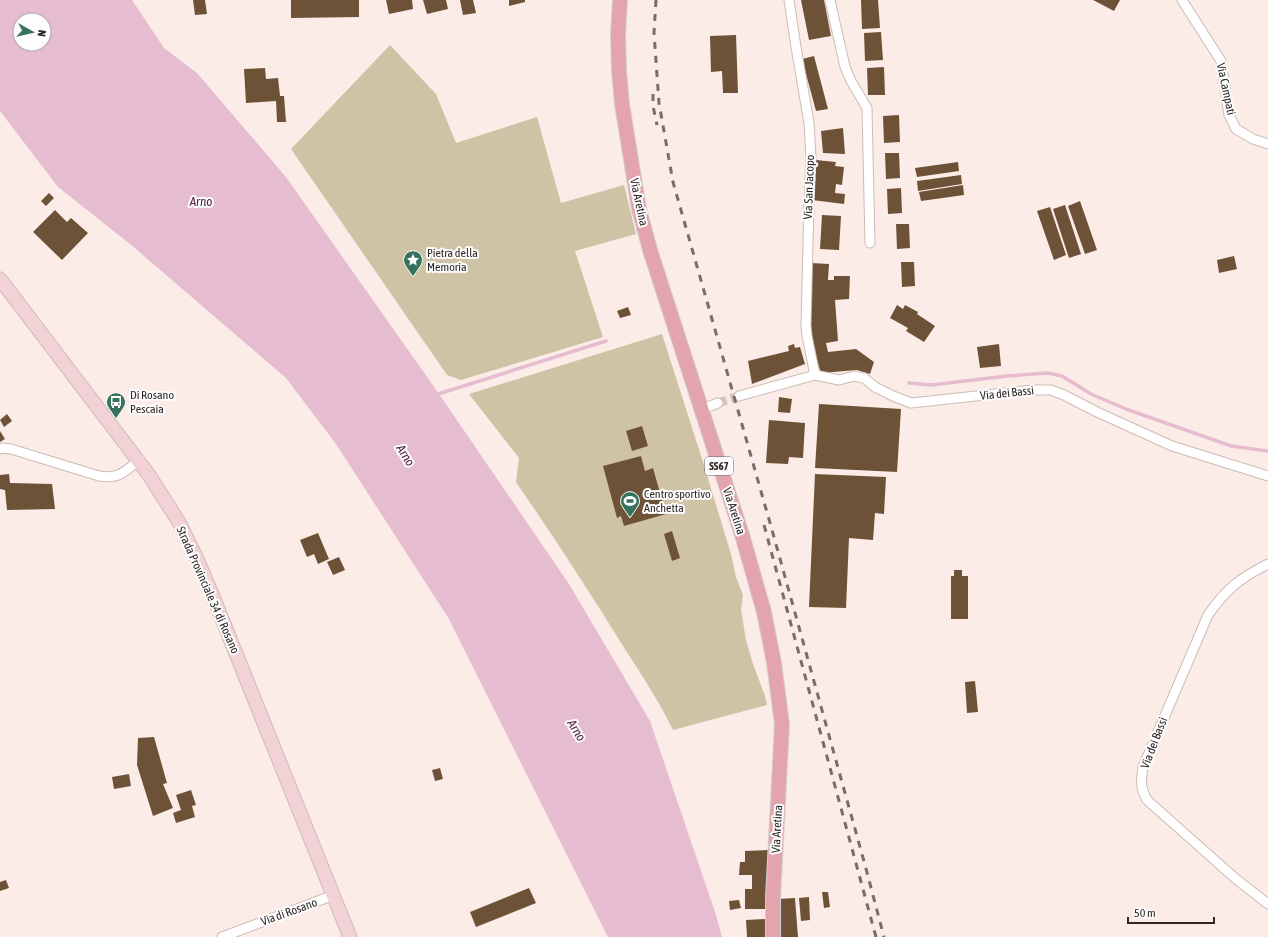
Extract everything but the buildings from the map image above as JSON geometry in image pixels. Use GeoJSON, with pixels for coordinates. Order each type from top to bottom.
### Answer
{"type":"FeatureCollection","features":[{"type":"Feature","properties":{"kind":"main road","name":"Via Aretina"},"geometry":{"type":"LineString","coordinates":[[620,0],[618,34],[621,90],[639,209],[650,250],[743,538],[764,612],[774,662],[782,724],[773,898],[773,937]]}},
{"type":"Feature","properties":{"kind":"main road","name":"Strada Provinciale 34 di Rosano"},"geometry":{"type":"LineString","coordinates":[[0,279],[149,475],[180,524],[197,559],[350,937]]}},
{"type":"Feature","properties":{"kind":"street","name":"Via San Jacopo"},"geometry":{"type":"LineString","coordinates":[[789,0],[810,130],[811,158],[806,325],[815,375]]}},
{"type":"Feature","properties":{"kind":"street"},"geometry":{"type":"LineString","coordinates":[[830,0],[845,67],[850,81],[867,108],[870,243]]}},
{"type":"Feature","properties":{"kind":"street","name":"Via Campati"},"geometry":{"type":"LineString","coordinates":[[1182,0],[1221,61],[1229,115],[1236,129],[1268,144]]}},
{"type":"Feature","properties":{"kind":"street","name":"Via dei Bassi"},"geometry":{"type":"LineString","coordinates":[[739,396],[815,375],[839,380],[854,376],[864,378],[875,387],[911,403],[1032,390],[1051,390],[1172,446],[1268,476]]}},
{"type":"Feature","properties":{"kind":"street"},"geometry":{"type":"LineString","coordinates":[[702,409],[718,403]]}},
{"type":"Feature","properties":{"kind":"street"},"geometry":{"type":"LineString","coordinates":[[0,449],[11,450],[110,478],[122,475],[138,461]]}},
{"type":"Feature","properties":{"kind":"street","name":"Via dei Bassi"},"geometry":{"type":"LineString","coordinates":[[1268,564],[1250,572],[1233,584],[1218,599],[1208,615],[1143,767],[1141,780],[1142,791],[1148,800],[1236,879],[1268,904]]}},
{"type":"Feature","properties":{"kind":"street","name":"Via di Rosano"},"geometry":{"type":"LineString","coordinates":[[222,937],[334,896]]}},
{"type":"Feature","properties":{"kind":"shaded area"},"geometry":{"type":"Polygon","coordinates":[[[390,45],[436,94],[456,143],[537,117],[561,203],[624,185],[636,234],[575,251],[603,337],[461,380],[447,375],[291,149],[390,45]]]}},
{"type":"Feature","properties":{"kind":"shaded area","name":"Centro sportivo Anchetta"},"geometry":{"type":"Polygon","coordinates":[[[662,334],[703,462],[731,554],[736,577],[743,595],[741,610],[746,640],[767,705],[673,730],[643,677],[571,564],[516,482],[519,458],[469,394],[662,334]]]}},
{"type":"Feature","properties":{"kind":"water","name":"Arno"},"geometry":{"type":"Polygon","coordinates":[[[0,0],[132,0],[164,48],[197,73],[286,177],[437,391],[569,584],[650,721],[716,915],[722,937],[608,937],[449,619],[336,444],[286,378],[130,244],[58,187],[0,111],[0,0]]]}},
{"type":"Feature","properties":{"kind":"waterway"},"geometry":{"type":"LineString","coordinates":[[435,395],[606,341]]}},
{"type":"Feature","properties":{"kind":"waterway"},"geometry":{"type":"LineString","coordinates":[[909,383],[931,385],[1048,373],[1062,376],[1091,394],[1126,409],[1231,446],[1268,451]]}},
{"type":"Feature","properties":{"kind":"tunnel"},"geometry":{"type":"LineString","coordinates":[[718,403],[739,396]]}},
{"type":"Feature","properties":{"kind":"railway"},"geometry":{"type":"LineString","coordinates":[[656,0],[654,33],[659,103],[673,182],[772,530],[884,937]]}},
{"type":"Feature","properties":{"kind":"railway"},"geometry":{"type":"LineString","coordinates":[[653,94],[653,106],[657,125]]}},
{"type":"Feature","properties":{"kind":"railway"},"geometry":{"type":"LineString","coordinates":[[764,525],[876,937]]}},
{"type":"Feature","properties":{"kind":"place","name":"Pietra della Memoria"},"geometry":{"type":"Point","coordinates":[413,277]}},
{"type":"Feature","properties":{"kind":"place","name":"Di Rosano Pescaia"},"geometry":{"type":"Point","coordinates":[116,419]}},
{"type":"Feature","properties":{"kind":"place","name":"Centro sportivo Anchetta"},"geometry":{"type":"Point","coordinates":[630,518]}}]}
